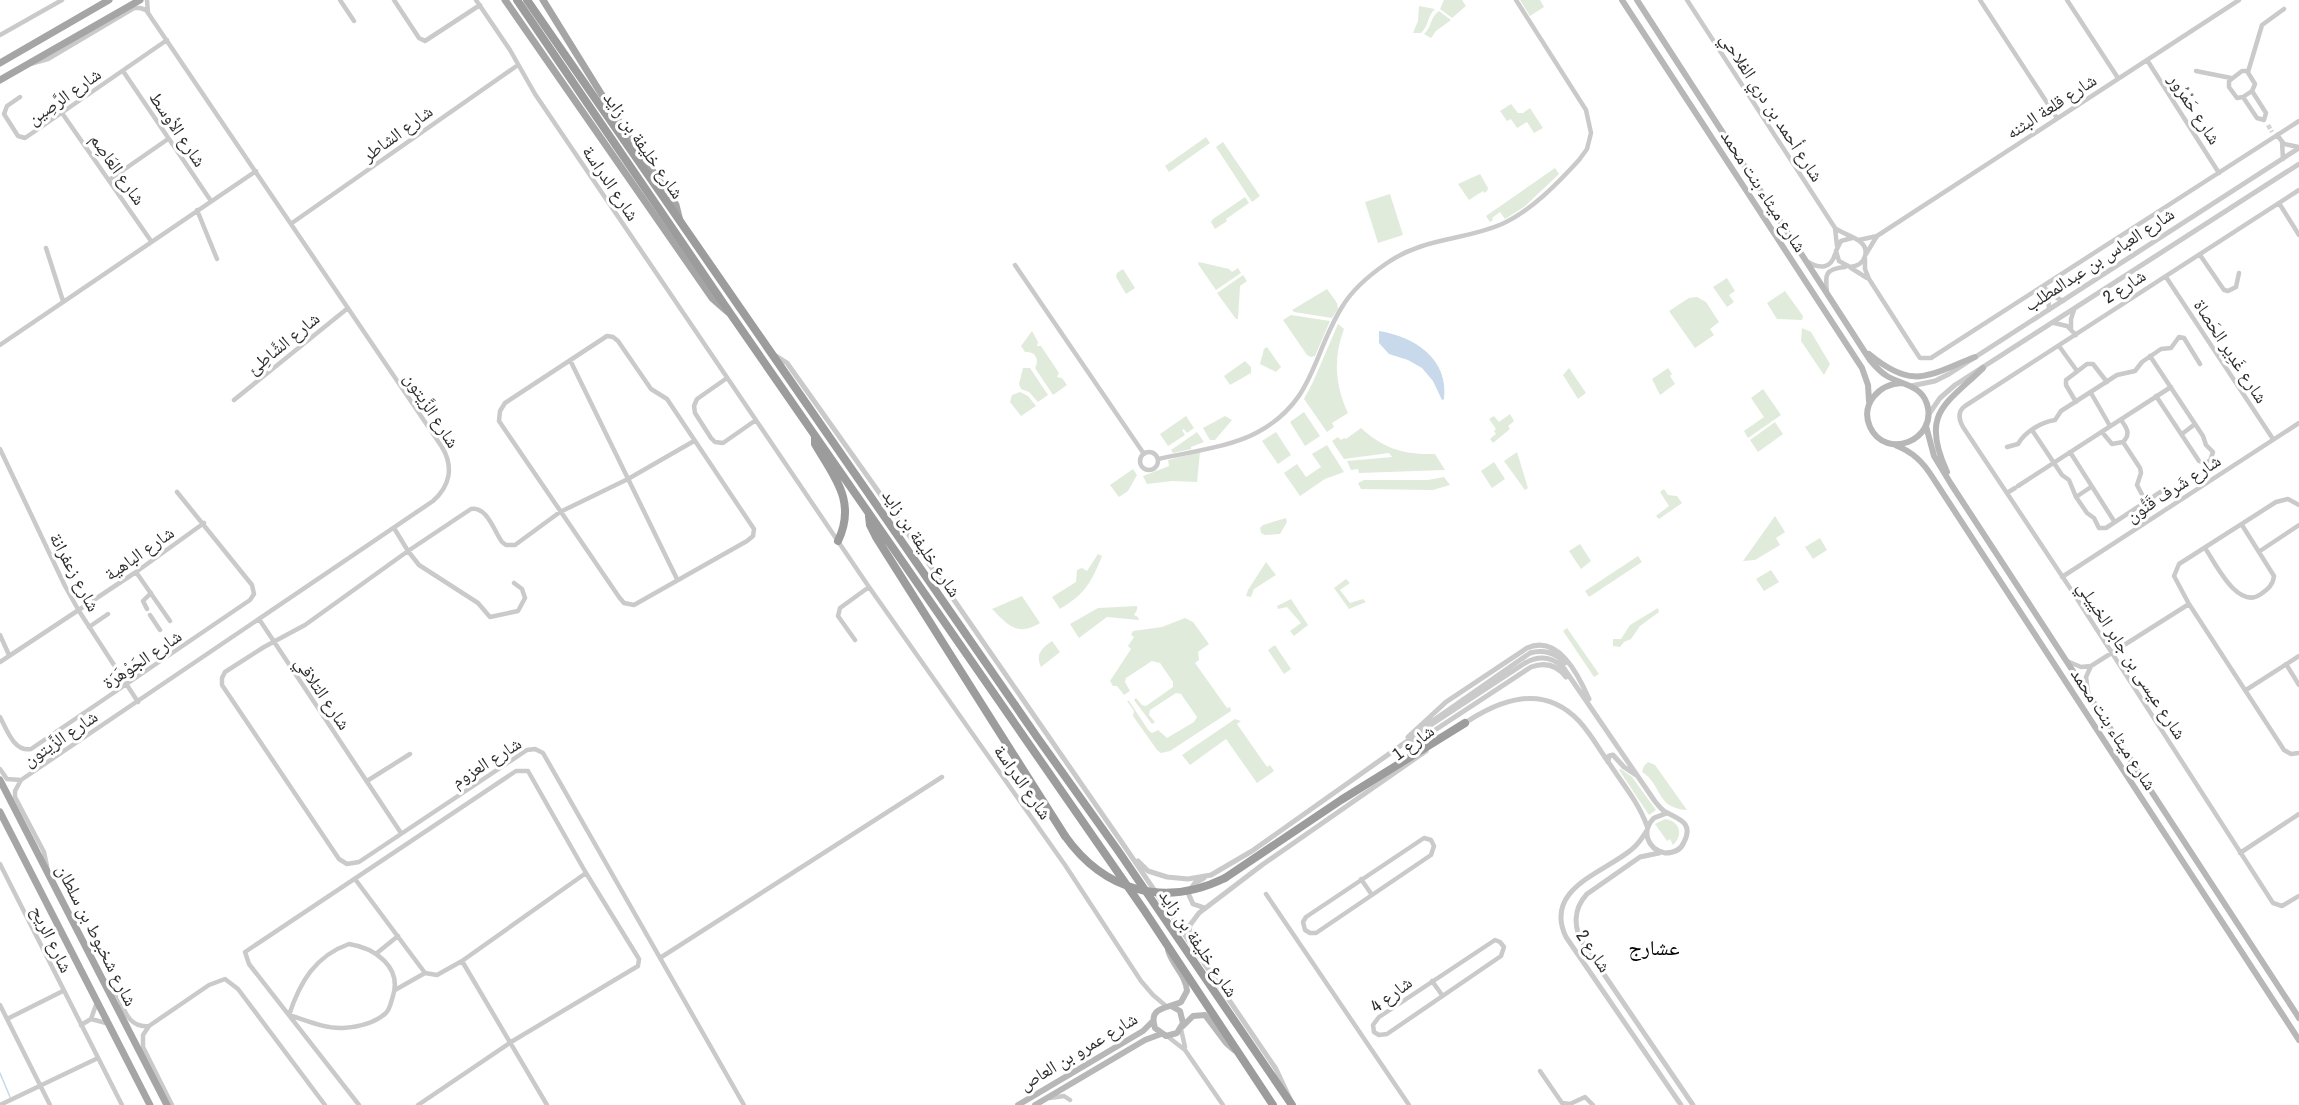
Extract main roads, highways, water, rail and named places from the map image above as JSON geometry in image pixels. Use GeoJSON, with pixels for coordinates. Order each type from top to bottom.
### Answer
{"type":"FeatureCollection","features":[{"type":"Feature","properties":{"kind":"highway","name":"شارع خليفة بن زايد"},"geometry":{"type":"LineString","coordinates":[[517,0],[1167,946],[1234,1050],[1273,1105]]}},
{"type":"Feature","properties":{"kind":"highway","name":"شارع خليفة بن زايد"},"geometry":{"type":"LineString","coordinates":[[527,0],[1292,1105]]}},
{"type":"Feature","properties":{"kind":"highway"},"geometry":{"type":"LineString","coordinates":[[815,435],[815,444],[842,490],[844,516],[838,541]]}},
{"type":"Feature","properties":{"kind":"highway"},"geometry":{"type":"LineString","coordinates":[[869,514],[870,525],[876,537],[1065,836],[1082,857],[1098,871],[1122,884],[1140,890],[1162,893],[1203,888],[1225,878],[1341,800],[1465,723]]}},
{"type":"Feature","properties":{"kind":"main road"},"geometry":{"type":"LineString","coordinates":[[0,63],[109,0]]}},
{"type":"Feature","properties":{"kind":"main road"},"geometry":{"type":"LineString","coordinates":[[0,80],[140,0]]}},
{"type":"Feature","properties":{"kind":"main road"},"geometry":{"type":"LineString","coordinates":[[506,0],[712,298],[730,313]]}},
{"type":"Feature","properties":{"kind":"main road"},"geometry":{"type":"LineString","coordinates":[[543,0],[610,108],[675,205],[681,224]]}},
{"type":"Feature","properties":{"kind":"main road","name":"شارع ميثاء بنت محمد"},"geometry":{"type":"LineString","coordinates":[[1622,0],[1862,368],[1868,385],[1869,403]]}},
{"type":"Feature","properties":{"kind":"main road","name":"شارع ميثاء بنت محمد"},"geometry":{"type":"LineString","coordinates":[[1637,0],[1863,348],[1881,371],[1902,383]]}},
{"type":"Feature","properties":{"kind":"main road"},"geometry":{"type":"LineString","coordinates":[[1863,348],[1889,369],[1918,377],[1934,375],[1975,357]]}},
{"type":"Feature","properties":{"kind":"main road"},"geometry":{"type":"LineString","coordinates":[[1951,484],[1938,450],[1937,421],[1951,395],[1983,368]]}},
{"type":"Feature","properties":{"kind":"main road"},"geometry":{"type":"LineString","coordinates":[[1902,383],[1922,394],[1929,414],[1926,426],[1914,441],[1895,445],[1886,442],[1874,433],[1868,419],[1869,403],[1879,390],[1902,383]]}},
{"type":"Feature","properties":{"kind":"main road","name":"شارع ميثاء بنت محمد"},"geometry":{"type":"LineString","coordinates":[[1926,426],[1934,456],[1951,484],[2299,1018]]}},
{"type":"Feature","properties":{"kind":"main road","name":"شارع ميثاء بنت محمد"},"geometry":{"type":"LineString","coordinates":[[1895,445],[1919,459],[1934,478],[2299,1040]]}},
{"type":"Feature","properties":{"kind":"main road","name":"شارع شخبوط بن سلطان"},"geometry":{"type":"LineString","coordinates":[[0,780],[166,1105]]}},
{"type":"Feature","properties":{"kind":"main road","name":"شارع شخبوط بن سلطان"},"geometry":{"type":"LineString","coordinates":[[0,812],[150,1105]]}},
{"type":"Feature","properties":{"kind":"main road"},"geometry":{"type":"LineString","coordinates":[[1167,946],[1187,988],[1185,998],[1161,1008],[1154,1018],[1155,1028],[1163,1035],[1174,1035],[1193,1016],[1205,1015],[1234,1050]]}},
{"type":"Feature","properties":{"kind":"main road"},"geometry":{"type":"LineString","coordinates":[[1169,1006],[1181,1014],[1182,1028]]}},
{"type":"Feature","properties":{"kind":"main road","name":"شارع عمرو بن العاص"},"geometry":{"type":"LineString","coordinates":[[1018,1105],[1143,1031],[1154,1018]]}},
{"type":"Feature","properties":{"kind":"main road","name":"شارع عمرو بن العاص"},"geometry":{"type":"LineString","coordinates":[[1035,1105],[1145,1040],[1163,1035]]}},
{"type":"Feature","properties":{"kind":"water"},"geometry":{"type":"Polygon","coordinates":[[[1379,331],[1405,339],[1427,352],[1441,372],[1444,399],[1442,400],[1433,381],[1422,368],[1408,360],[1389,354],[1379,343],[1379,331]]]}},
{"type":"Feature","properties":{"kind":"waterway"},"geometry":{"type":"LineString","coordinates":[[0,1073],[10,1097]]}},
{"type":"Feature","properties":{"kind":"tunnel"},"geometry":{"type":"LineString","coordinates":[[2268,125],[2272,132]]}},
{"type":"Feature","properties":{"kind":"district","name":"عشارج"},"geometry":{"type":"Point","coordinates":[1654,947]}}]}
